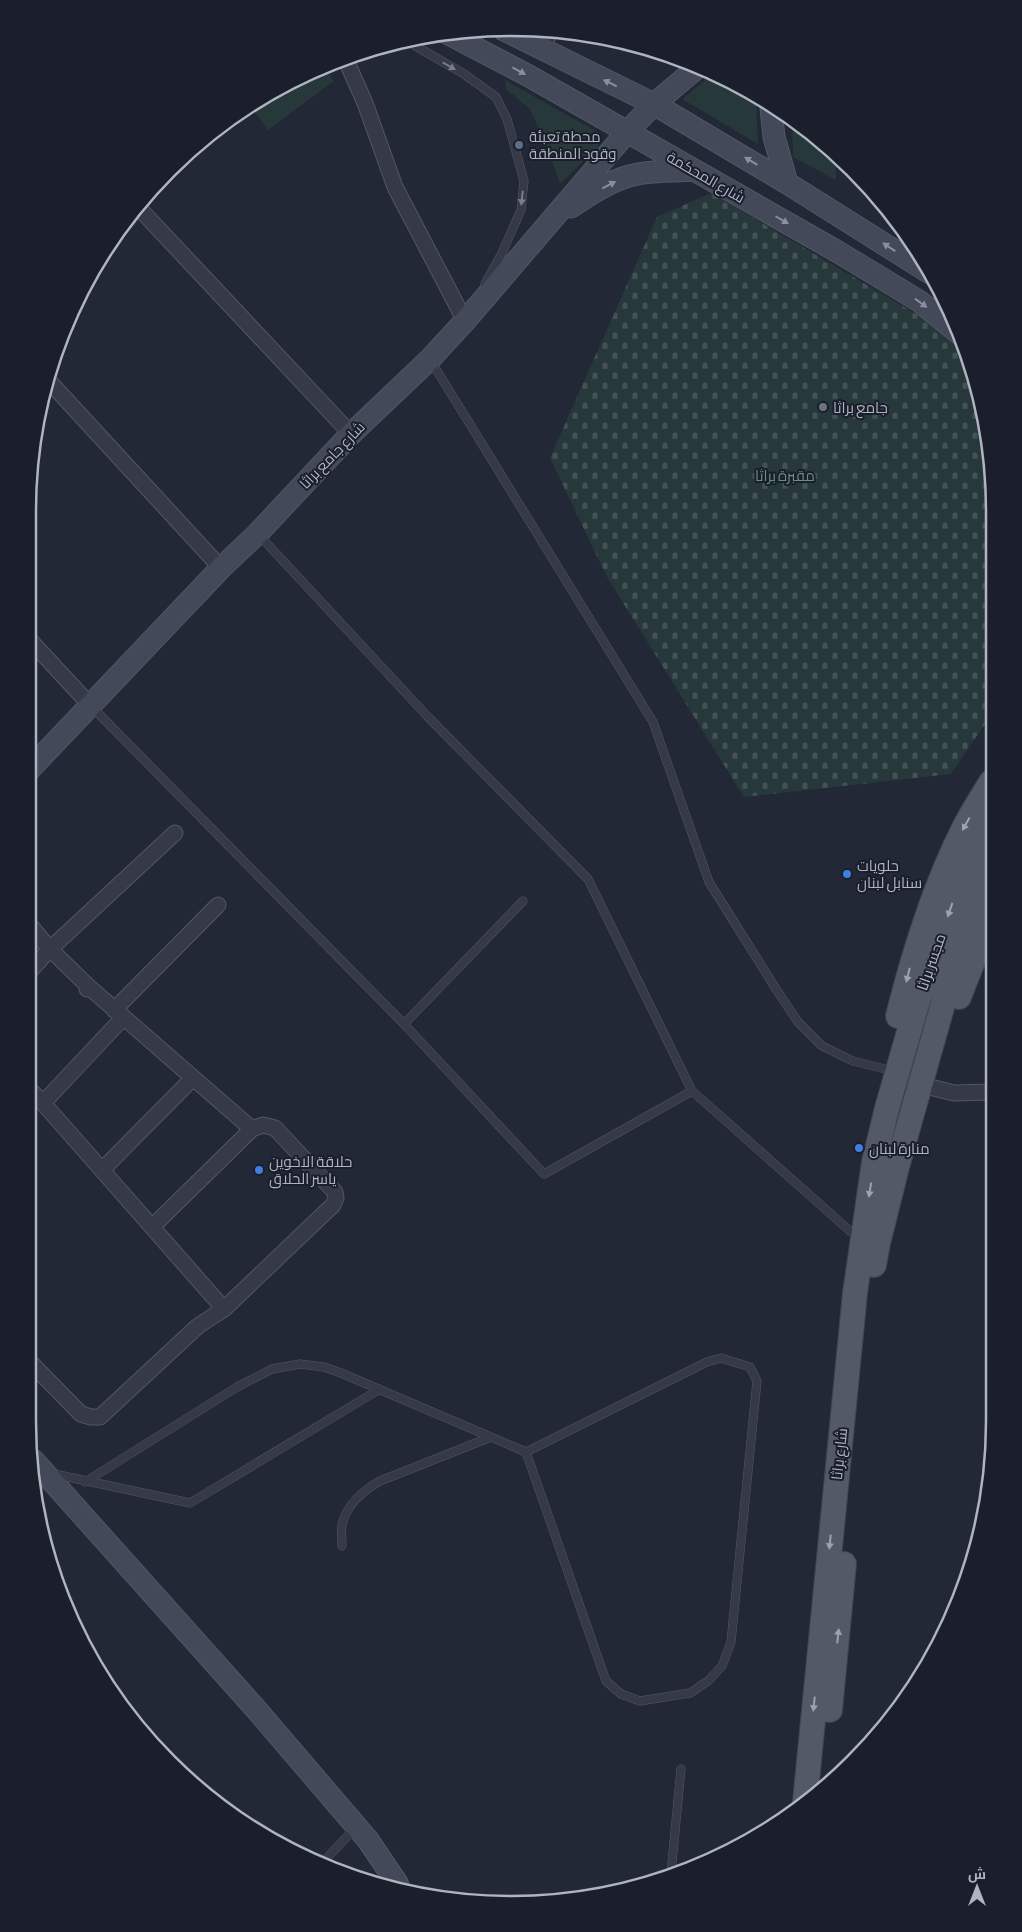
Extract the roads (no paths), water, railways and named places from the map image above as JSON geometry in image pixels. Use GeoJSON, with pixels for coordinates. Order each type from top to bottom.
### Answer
{"type":"FeatureCollection","features":[{"type":"Feature","properties":{"kind":"main road"},"geometry":{"type":"LineString","coordinates":[[886,1165],[885,1069],[911,963],[943,875],[964,828],[986,791]]}},
{"type":"Feature","properties":{"kind":"main road","name":"مجسر براثا"},"geometry":{"type":"LineString","coordinates":[[910,1116],[986,848]]}},
{"type":"Feature","properties":{"kind":"main road","name":"مجسر براثا"},"geometry":{"type":"LineString","coordinates":[[887,1108],[917,1004],[981,869]]}},
{"type":"Feature","properties":{"kind":"main road"},"geometry":{"type":"LineString","coordinates":[[886,1165],[930,1087],[951,1019],[986,930]]}},
{"type":"Feature","properties":{"kind":"main road","name":"شارع براثا"},"geometry":{"type":"LineString","coordinates":[[822,1780],[840,1618],[866,1324],[878,1243],[886,1165],[887,1108]]}},
{"type":"Feature","properties":{"kind":"main road","name":"شارع براثا"},"geometry":{"type":"LineString","coordinates":[[806,1793],[838,1459],[862,1242],[886,1165],[910,1116]]}},
{"type":"Feature","properties":{"kind":"street"},"geometry":{"type":"LineString","coordinates":[[516,36],[654,104],[787,183],[917,266]]}},
{"type":"Feature","properties":{"kind":"street"},"geometry":{"type":"LineString","coordinates":[[541,49],[547,37]]}},
{"type":"Feature","properties":{"kind":"street","name":"شارع المحكمة"},"geometry":{"type":"LineString","coordinates":[[459,39],[529,76],[838,252],[919,301],[948,324]]}},
{"type":"Feature","properties":{"kind":"street"},"geometry":{"type":"LineString","coordinates":[[348,65],[365,103],[394,187],[465,321]]}},
{"type":"Feature","properties":{"kind":"street","name":"شارع جامع براثا"},"geometry":{"type":"LineString","coordinates":[[36,763],[351,434],[430,359],[465,321],[627,132],[654,104],[692,72]]}},
{"type":"Feature","properties":{"kind":"street"},"geometry":{"type":"LineString","coordinates":[[772,114],[774,137],[787,183]]}},
{"type":"Feature","properties":{"kind":"street"},"geometry":{"type":"LineString","coordinates":[[552,220],[587,196],[623,178],[645,174],[694,170]]}},
{"type":"Feature","properties":{"kind":"street"},"geometry":{"type":"LineString","coordinates":[[142,212],[351,434]]}},
{"type":"Feature","properties":{"kind":"street"},"geometry":{"type":"LineString","coordinates":[[53,386],[221,568]]}},
{"type":"Feature","properties":{"kind":"street"},"geometry":{"type":"LineString","coordinates":[[36,647],[91,706]]}},
{"type":"Feature","properties":{"kind":"street"},"geometry":{"type":"LineString","coordinates":[[36,964],[175,833]]}},
{"type":"Feature","properties":{"kind":"street"},"geometry":{"type":"LineString","coordinates":[[43,1103],[118,1014],[218,905]]}},
{"type":"Feature","properties":{"kind":"street"},"geometry":{"type":"LineString","coordinates":[[36,932],[88,988],[252,1129]]}},
{"type":"Feature","properties":{"kind":"street"},"geometry":{"type":"LineString","coordinates":[[102,1170],[193,1078]]}},
{"type":"Feature","properties":{"kind":"street"},"geometry":{"type":"LineString","coordinates":[[930,1087],[954,1093],[986,1092]]}},
{"type":"Feature","properties":{"kind":"street"},"geometry":{"type":"LineString","coordinates":[[36,1096],[224,1309]]}},
{"type":"Feature","properties":{"kind":"street"},"geometry":{"type":"LineString","coordinates":[[36,1368],[81,1414],[91,1417],[100,1416],[198,1326],[224,1309],[333,1205],[336,1198],[335,1192],[275,1128],[262,1125],[252,1129],[152,1227]]}},
{"type":"Feature","properties":{"kind":"street"},"geometry":{"type":"LineString","coordinates":[[39,1467],[256,1708],[368,1840],[396,1882]]}},
{"type":"Feature","properties":{"kind":"lane"},"geometry":{"type":"LineString","coordinates":[[415,46],[464,74],[496,97],[507,119],[524,181],[521,210],[502,253],[465,321]]}},
{"type":"Feature","properties":{"kind":"lane"},"geometry":{"type":"LineString","coordinates":[[430,359],[652,722],[709,882],[776,988],[798,1022],[822,1046],[853,1061],[885,1069]]}},
{"type":"Feature","properties":{"kind":"lane"},"geometry":{"type":"LineString","coordinates":[[257,534],[430,718],[588,879],[692,1091],[862,1242]]}},
{"type":"Feature","properties":{"kind":"lane"},"geometry":{"type":"LineString","coordinates":[[91,706],[404,1024],[544,1174],[692,1091]]}},
{"type":"Feature","properties":{"kind":"lane"},"geometry":{"type":"LineString","coordinates":[[404,1024],[523,901]]}},
{"type":"Feature","properties":{"kind":"lane"},"geometry":{"type":"LineString","coordinates":[[85,1482],[236,1387],[272,1369],[300,1364],[324,1367],[526,1452],[606,1681],[621,1694],[640,1700],[690,1693],[708,1681],[722,1666],[732,1642],[757,1381],[750,1367],[721,1358],[707,1362],[526,1452]]}},
{"type":"Feature","properties":{"kind":"lane"},"geometry":{"type":"LineString","coordinates":[[39,1467],[85,1482],[190,1503],[380,1389]]}},
{"type":"Feature","properties":{"kind":"lane"},"geometry":{"type":"LineString","coordinates":[[342,1546],[342,1525],[351,1504],[366,1489],[380,1481],[491,1437]]}},
{"type":"Feature","properties":{"kind":"lane"},"geometry":{"type":"LineString","coordinates":[[672,1868],[681,1769]]}},
{"type":"Feature","properties":{"kind":"lane"},"geometry":{"type":"LineString","coordinates":[[326,1859],[356,1826]]}},
{"type":"Feature","properties":{"kind":"place","name":"محطة تعبئة وقود المنطقة"},"geometry":{"type":"Point","coordinates":[519,145]}},
{"type":"Feature","properties":{"kind":"place","name":"جامع براثا"},"geometry":{"type":"Point","coordinates":[823,407]}},
{"type":"Feature","properties":{"kind":"place","name":"حلويات سنابل لبنان"},"geometry":{"type":"Point","coordinates":[847,874]}},
{"type":"Feature","properties":{"kind":"place","name":"منارة لبنان"},"geometry":{"type":"Point","coordinates":[859,1148]}},
{"type":"Feature","properties":{"kind":"place","name":"حلاقة الاخوين ياسر الحلاق"},"geometry":{"type":"Point","coordinates":[259,1170]}},
{"type":"Feature","properties":{"kind":"park label","name":"مقبرة براثا"},"geometry":{"type":"Point","coordinates":[785,475]}}]}
